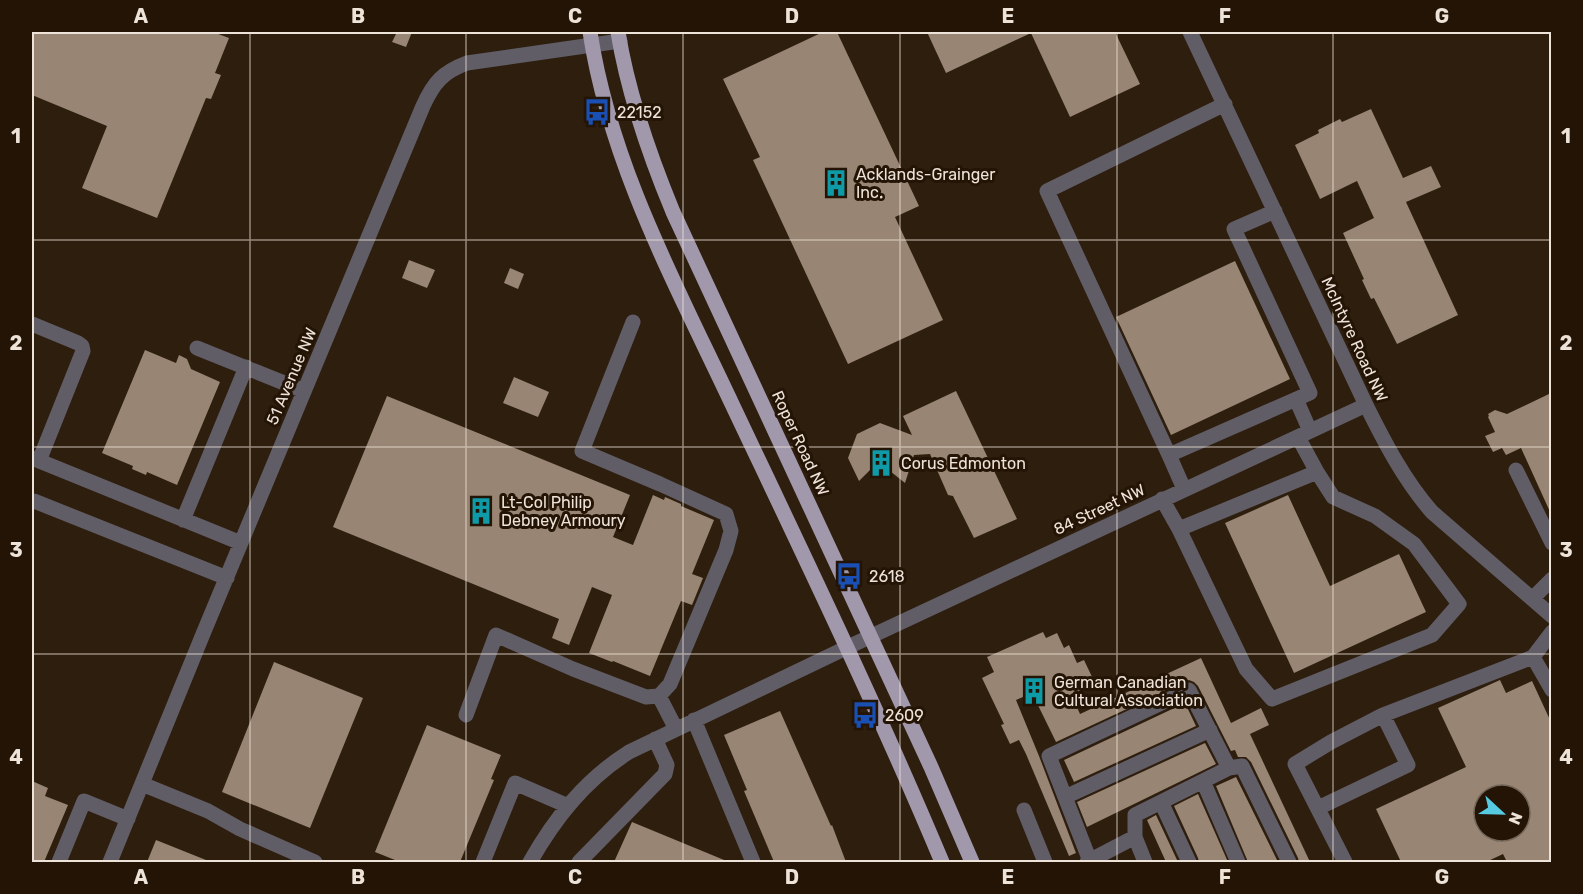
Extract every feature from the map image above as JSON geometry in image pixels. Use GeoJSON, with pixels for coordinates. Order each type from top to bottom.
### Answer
{"type":"FeatureCollection","features":[{"type":"Feature","properties":{"kind":"main road","name":"Roper Road NW"},"geometry":{"type":"LineString","coordinates":[[619,36],[636,113],[673,212],[931,767],[972,862]]}},
{"type":"Feature","properties":{"kind":"main road"},"geometry":{"type":"LineString","coordinates":[[591,38],[614,132],[657,242],[848,647],[942,862]]}},
{"type":"Feature","properties":{"kind":"street","name":"McIntyre Road NW"},"geometry":{"type":"LineString","coordinates":[[1190,32],[1386,447],[1413,489],[1448,528],[1551,616]]}},
{"type":"Feature","properties":{"kind":"street","name":"51 Avenue NW"},"geometry":{"type":"LineString","coordinates":[[110,862],[226,578],[433,86],[447,72],[467,63],[591,38],[619,36]]}},
{"type":"Feature","properties":{"kind":"street"},"geometry":{"type":"LineString","coordinates":[[1184,489],[1047,190],[1225,104]]}},
{"type":"Feature","properties":{"kind":"street"},"geometry":{"type":"LineString","coordinates":[[1168,455],[1310,393],[1234,229],[1275,211]]}},
{"type":"Feature","properties":{"kind":"street"},"geometry":{"type":"LineString","coordinates":[[466,715],[496,635],[645,698],[659,696],[670,684],[726,550],[731,531],[726,514],[582,452],[633,322]]}},
{"type":"Feature","properties":{"kind":"street"},"geometry":{"type":"LineString","coordinates":[[32,324],[78,343],[82,346],[83,351],[35,459],[241,543]]}},
{"type":"Feature","properties":{"kind":"street"},"geometry":{"type":"LineString","coordinates":[[197,348],[304,391]]}},
{"type":"Feature","properties":{"kind":"street"},"geometry":{"type":"LineString","coordinates":[[183,520],[246,368]]}},
{"type":"Feature","properties":{"kind":"street"},"geometry":{"type":"LineString","coordinates":[[1162,499],[1179,529],[1246,669],[1272,699],[1432,635],[1459,604],[1414,544],[1376,516],[1333,496],[1317,472],[1304,434],[1296,399]]}},
{"type":"Feature","properties":{"kind":"street","name":"84 Street NW"},"geometry":{"type":"LineString","coordinates":[[530,862],[568,806],[593,778],[628,752],[1366,405]]}},
{"type":"Feature","properties":{"kind":"street"},"geometry":{"type":"LineString","coordinates":[[1516,470],[1551,543]]}},
{"type":"Feature","properties":{"kind":"street"},"geometry":{"type":"LineString","coordinates":[[1179,529],[1317,472]]}},
{"type":"Feature","properties":{"kind":"street"},"geometry":{"type":"LineString","coordinates":[[32,502],[226,578]]}},
{"type":"Feature","properties":{"kind":"street"},"geometry":{"type":"LineString","coordinates":[[1532,599],[1551,579]]}},
{"type":"Feature","properties":{"kind":"street"},"geometry":{"type":"LineString","coordinates":[[1345,862],[1295,764],[1383,715],[1533,657],[1551,632]]}},
{"type":"Feature","properties":{"kind":"street"},"geometry":{"type":"LineString","coordinates":[[1533,657],[1551,690]]}},
{"type":"Feature","properties":{"kind":"street"},"geometry":{"type":"LineString","coordinates":[[1135,837],[1089,862],[1049,756],[1190,690],[1229,768]]}},
{"type":"Feature","properties":{"kind":"street"},"geometry":{"type":"LineString","coordinates":[[659,696],[676,729]]}},
{"type":"Feature","properties":{"kind":"street"},"geometry":{"type":"LineString","coordinates":[[1318,808],[1408,765],[1383,715]]}},
{"type":"Feature","properties":{"kind":"street"},"geometry":{"type":"LineString","coordinates":[[694,720],[753,862]]}},
{"type":"Feature","properties":{"kind":"street"},"geometry":{"type":"LineString","coordinates":[[1065,797],[1210,730]]}},
{"type":"Feature","properties":{"kind":"street"},"geometry":{"type":"LineString","coordinates":[[579,862],[665,774],[667,765],[655,739]]}},
{"type":"Feature","properties":{"kind":"street"},"geometry":{"type":"LineString","coordinates":[[1145,862],[1135,837],[1135,815],[1229,768],[1242,766],[1289,862]]}},
{"type":"Feature","properties":{"kind":"street"},"geometry":{"type":"LineString","coordinates":[[1203,781],[1238,862]]}},
{"type":"Feature","properties":{"kind":"street"},"geometry":{"type":"LineString","coordinates":[[483,862],[515,783],[568,806]]}},
{"type":"Feature","properties":{"kind":"street"},"geometry":{"type":"LineString","coordinates":[[142,784],[208,811],[240,829],[315,862]]}},
{"type":"Feature","properties":{"kind":"street"},"geometry":{"type":"LineString","coordinates":[[59,862],[84,801],[128,819]]}},
{"type":"Feature","properties":{"kind":"street"},"geometry":{"type":"LineString","coordinates":[[1161,802],[1189,862]]}},
{"type":"Feature","properties":{"kind":"street"},"geometry":{"type":"LineString","coordinates":[[1024,810],[1045,862]]}},
{"type":"Feature","properties":{"kind":"building"},"geometry":{"type":"Polygon","coordinates":[[[32,32],[213,32],[229,38],[215,73],[221,75],[211,99],[206,98],[157,218],[82,188],[107,126],[32,95],[32,32]]]}},
{"type":"Feature","properties":{"kind":"building"},"geometry":{"type":"Polygon","coordinates":[[[397,32],[412,32],[406,47],[392,42],[397,32]]]}},
{"type":"Feature","properties":{"kind":"building","name":"Acklands-Grainger Inc."},"geometry":{"type":"Polygon","coordinates":[[[823,32],[837,32],[919,206],[895,217],[943,320],[848,364],[753,160],[760,157],[723,79],[823,32]]]}},
{"type":"Feature","properties":{"kind":"building"},"geometry":{"type":"Polygon","coordinates":[[[927,32],[1115,32],[1140,84],[1070,117],[1031,33],[946,73],[927,32]]]}},
{"type":"Feature","properties":{"kind":"building"},"geometry":{"type":"Polygon","coordinates":[[[1371,109],[1403,178],[1431,166],[1441,187],[1406,202],[1458,315],[1397,344],[1374,298],[1371,299],[1343,233],[1374,218],[1357,181],[1320,199],[1295,145],[1340,119],[1342,122],[1371,109]]]}},
{"type":"Feature","properties":{"kind":"building"},"geometry":{"type":"Polygon","coordinates":[[[409,260],[435,270],[427,288],[402,278],[409,260]]]}},
{"type":"Feature","properties":{"kind":"building"},"geometry":{"type":"Polygon","coordinates":[[[1235,261],[1290,379],[1171,435],[1116,317],[1235,261]]]}},
{"type":"Feature","properties":{"kind":"building"},"geometry":{"type":"Polygon","coordinates":[[[510,268],[524,274],[518,289],[504,283],[510,268]]]}},
{"type":"Feature","properties":{"kind":"building"},"geometry":{"type":"Polygon","coordinates":[[[145,350],[176,363],[179,355],[187,359],[191,369],[220,382],[177,485],[147,472],[146,475],[132,469],[133,466],[102,453],[145,350]]]}},
{"type":"Feature","properties":{"kind":"building"},"geometry":{"type":"Polygon","coordinates":[[[514,377],[549,392],[538,417],[503,403],[514,377]]]}},
{"type":"Feature","properties":{"kind":"building","name":"Corus Edmonton"},"geometry":{"type":"Polygon","coordinates":[[[956,391],[1017,519],[974,538],[953,496],[948,495],[930,454],[914,455],[905,483],[890,471],[880,472],[871,469],[859,481],[848,458],[857,434],[880,423],[912,435],[903,416],[956,391]]]}},
{"type":"Feature","properties":{"kind":"building"},"geometry":{"type":"Polygon","coordinates":[[[1551,393],[1551,514],[1521,448],[1506,455],[1502,448],[1493,452],[1485,436],[1495,432],[1488,414],[1495,410],[1507,414],[1551,393]]]}},
{"type":"Feature","properties":{"kind":"building","name":"Lt-Col Philip Debney Armoury"},"geometry":{"type":"Polygon","coordinates":[[[387,396],[630,495],[613,537],[633,545],[653,495],[664,500],[665,497],[714,520],[692,574],[703,578],[692,605],[681,601],[650,676],[589,653],[612,595],[592,587],[569,645],[552,638],[559,619],[333,527],[387,396]]]}},
{"type":"Feature","properties":{"kind":"building"},"geometry":{"type":"Polygon","coordinates":[[[1288,495],[1330,586],[1399,554],[1426,612],[1294,673],[1225,523],[1288,495]]]}},
{"type":"Feature","properties":{"kind":"building"},"geometry":{"type":"Polygon","coordinates":[[[1043,632],[1046,638],[1057,633],[1064,648],[1069,645],[1077,663],[1084,660],[1094,681],[1087,685],[1088,687],[1071,694],[1080,714],[1201,658],[1231,723],[1261,708],[1269,725],[1250,734],[1310,862],[1299,862],[1251,762],[1246,757],[1238,757],[1235,750],[1231,751],[1198,686],[1189,680],[1056,742],[1032,693],[1016,700],[1076,853],[1069,856],[1026,754],[1019,740],[1010,744],[1001,725],[1004,724],[982,678],[994,672],[987,657],[1043,632]]]}},
{"type":"Feature","properties":{"kind":"building"},"geometry":{"type":"Polygon","coordinates":[[[274,662],[363,698],[310,828],[222,792],[274,662]]]}},
{"type":"Feature","properties":{"kind":"building"},"geometry":{"type":"Polygon","coordinates":[[[1500,680],[1506,693],[1532,681],[1551,722],[1551,862],[1507,862],[1503,854],[1486,862],[1401,862],[1376,809],[1466,767],[1438,708],[1500,680]]]}},
{"type":"Feature","properties":{"kind":"building"},"geometry":{"type":"Polygon","coordinates":[[[1185,703],[1196,726],[1074,782],[1064,760],[1185,703]]]}},
{"type":"Feature","properties":{"kind":"building"},"geometry":{"type":"Polygon","coordinates":[[[780,711],[832,825],[846,862],[774,862],[744,791],[747,790],[724,735],[780,711]]]}},
{"type":"Feature","properties":{"kind":"building"},"geometry":{"type":"Polygon","coordinates":[[[427,725],[501,755],[491,779],[494,780],[460,862],[400,862],[375,852],[427,725]]]}},
{"type":"Feature","properties":{"kind":"building"},"geometry":{"type":"Polygon","coordinates":[[[1205,743],[1216,764],[1087,827],[1077,802],[1205,743]]]}},
{"type":"Feature","properties":{"kind":"building"},"geometry":{"type":"Polygon","coordinates":[[[1236,777],[1278,862],[1248,862],[1216,786],[1236,777]]]}},
{"type":"Feature","properties":{"kind":"building"},"geometry":{"type":"Polygon","coordinates":[[[32,781],[48,788],[45,796],[68,805],[44,862],[32,862],[32,781]]]}},
{"type":"Feature","properties":{"kind":"building"},"geometry":{"type":"Polygon","coordinates":[[[1198,794],[1228,862],[1199,862],[1174,806],[1198,794]]]}},
{"type":"Feature","properties":{"kind":"building"},"geometry":{"type":"Polygon","coordinates":[[[1156,815],[1178,862],[1166,862],[1147,820],[1156,815]]]}},
{"type":"Feature","properties":{"kind":"building"},"geometry":{"type":"Polygon","coordinates":[[[632,822],[729,862],[614,862],[632,822]]]}},
{"type":"Feature","properties":{"kind":"building"},"geometry":{"type":"Polygon","coordinates":[[[156,840],[211,862],[147,862],[156,840]]]}},
{"type":"Feature","properties":{"kind":"place","name":"22152"},"geometry":{"type":"Point","coordinates":[597,112]}},
{"type":"Feature","properties":{"kind":"place","name":"Acklands-Grainger Inc."},"geometry":{"type":"Point","coordinates":[836,183]}},
{"type":"Feature","properties":{"kind":"place","name":"Corus Edmonton"},"geometry":{"type":"Point","coordinates":[881,463]}},
{"type":"Feature","properties":{"kind":"place","name":"Lt-Col Philip Debney Armoury"},"geometry":{"type":"Point","coordinates":[481,511]}},
{"type":"Feature","properties":{"kind":"place","name":"2618"},"geometry":{"type":"Point","coordinates":[849,576]}},
{"type":"Feature","properties":{"kind":"place","name":"German Canadian Cultural Association"},"geometry":{"type":"Point","coordinates":[1034,691]}},
{"type":"Feature","properties":{"kind":"place","name":"2609"},"geometry":{"type":"Point","coordinates":[865,715]}}]}
